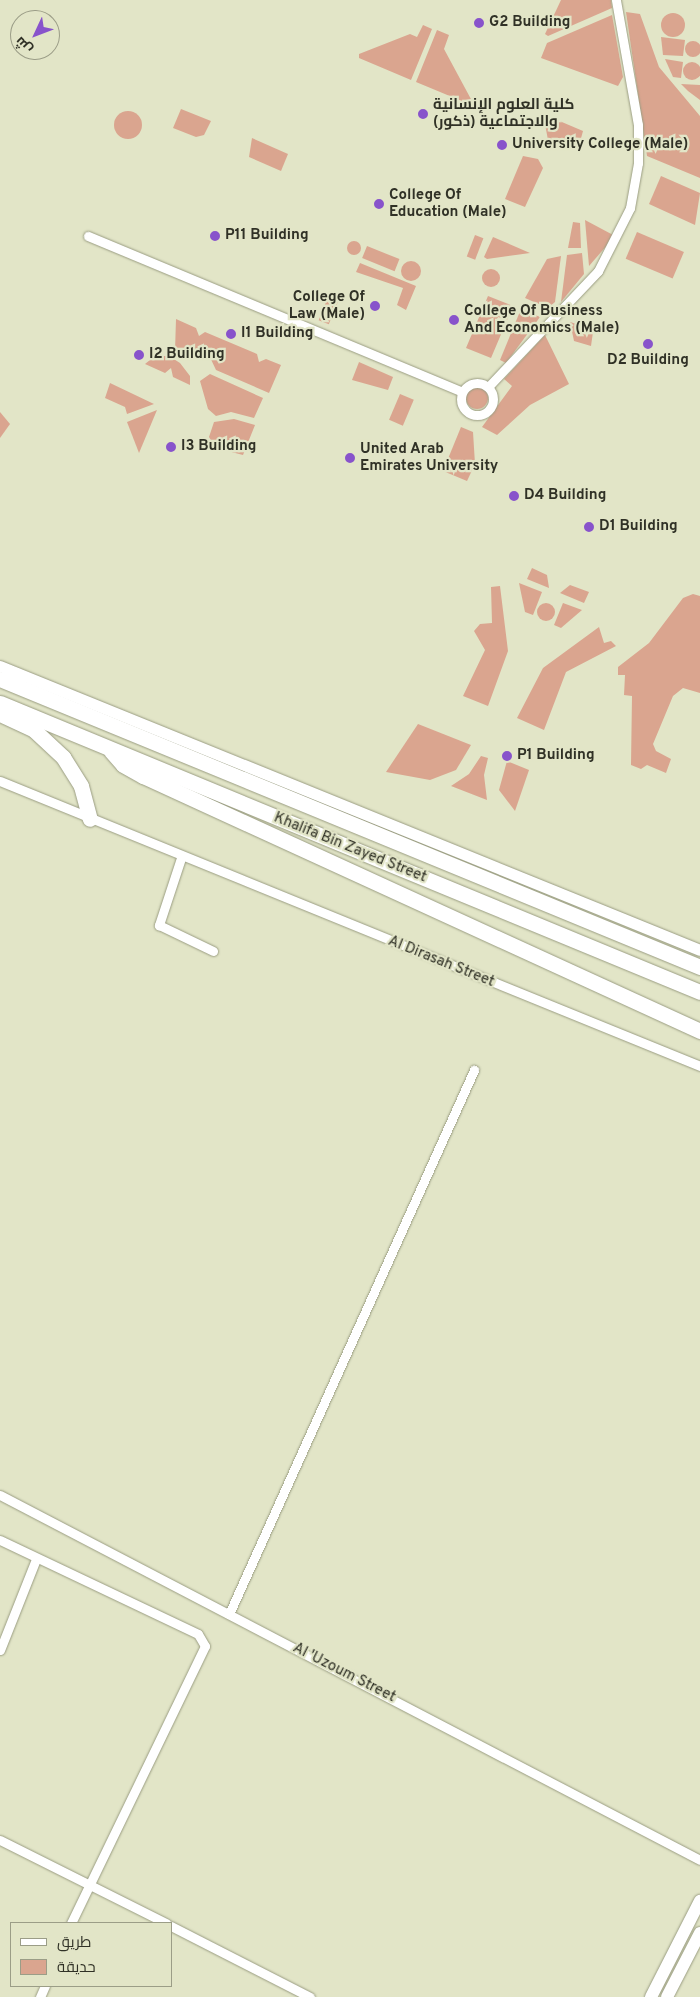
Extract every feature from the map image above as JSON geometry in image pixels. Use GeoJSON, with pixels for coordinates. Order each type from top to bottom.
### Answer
{"type":"FeatureCollection","features":[{"type":"Feature","properties":{"kind":"highway","name":"Khalifa Bin Zayed Street"},"geometry":{"type":"LineString","coordinates":[[0,679],[700,967]]}},
{"type":"Feature","properties":{"kind":"highway","name":"Khalifa Bin Zayed Street"},"geometry":{"type":"LineString","coordinates":[[0,703],[700,992]]}},
{"type":"Feature","properties":{"kind":"highway"},"geometry":{"type":"LineString","coordinates":[[0,714],[34,730],[63,757],[81,786],[90,819]]}},
{"type":"Feature","properties":{"kind":"highway"},"geometry":{"type":"LineString","coordinates":[[111,749],[123,765],[143,776],[700,1031]]}},
{"type":"Feature","properties":{"kind":"main road"},"geometry":{"type":"LineString","coordinates":[[651,1997],[700,1902]]}},
{"type":"Feature","properties":{"kind":"main road"},"geometry":{"type":"LineString","coordinates":[[667,1997],[700,1933]]}},
{"type":"Feature","properties":{"kind":"street"},"geometry":{"type":"LineString","coordinates":[[488,387],[598,271],[630,208],[638,163],[638,125],[616,0]]}},
{"type":"Feature","properties":{"kind":"street"},"geometry":{"type":"LineString","coordinates":[[88,236],[462,392]]}},
{"type":"Feature","properties":{"kind":"street"},"geometry":{"type":"LineString","coordinates":[[462,392],[476,383],[488,387]]}},
{"type":"Feature","properties":{"kind":"street"},"geometry":{"type":"LineString","coordinates":[[462,392],[464,408],[480,415],[492,403],[488,387]]}},
{"type":"Feature","properties":{"kind":"street"},"geometry":{"type":"LineString","coordinates":[[0,666],[700,950]]}},
{"type":"Feature","properties":{"kind":"street","name":"Al Dirasah Street"},"geometry":{"type":"LineString","coordinates":[[0,781],[181,858],[700,1066]]}},
{"type":"Feature","properties":{"kind":"street"},"geometry":{"type":"LineString","coordinates":[[181,858],[158,917],[159,925],[212,951]]}},
{"type":"Feature","properties":{"kind":"street"},"geometry":{"type":"LineString","coordinates":[[229,1614],[474,1070]]}},
{"type":"Feature","properties":{"kind":"street","name":"Al 'Uzoum Street"},"geometry":{"type":"LineString","coordinates":[[0,1495],[689,1850],[700,1860]]}},
{"type":"Feature","properties":{"kind":"street"},"geometry":{"type":"LineString","coordinates":[[0,1540],[36,1559],[198,1634],[205,1646],[88,1883],[71,1922]]}},
{"type":"Feature","properties":{"kind":"street"},"geometry":{"type":"LineString","coordinates":[[0,1650],[36,1559]]}},
{"type":"Feature","properties":{"kind":"street"},"geometry":{"type":"LineString","coordinates":[[0,1840],[164,1922]]}},
{"type":"Feature","properties":{"kind":"street","name":"Al 'Uzoum Street"},"geometry":{"type":"LineString","coordinates":[[689,1850],[700,1852]]}},
{"type":"Feature","properties":{"kind":"street"},"geometry":{"type":"LineString","coordinates":[[172,1927],[310,1997]]}},
{"type":"Feature","properties":{"kind":"green space"},"geometry":{"type":"Polygon","coordinates":[[[561,0],[611,0],[612,8],[548,36],[545,34],[561,0]]]}},
{"type":"Feature","properties":{"kind":"green space"},"geometry":{"type":"Polygon","coordinates":[[[626,12],[640,14],[659,67],[700,116],[700,178],[647,156],[626,12]]]}},
{"type":"Feature","properties":{"kind":"green space"},"geometry":{"type":"Polygon","coordinates":[[[673,13],[681,17],[685,25],[681,33],[673,37],[665,33],[661,25],[665,17],[673,13]]]}},
{"type":"Feature","properties":{"kind":"green space"},"geometry":{"type":"Polygon","coordinates":[[[612,15],[623,77],[618,86],[541,58],[547,43],[612,15]]]}},
{"type":"Feature","properties":{"kind":"green space"},"geometry":{"type":"Polygon","coordinates":[[[423,25],[432,29],[411,80],[359,58],[359,54],[410,34],[417,37],[423,25]]]}},
{"type":"Feature","properties":{"kind":"green space"},"geometry":{"type":"Polygon","coordinates":[[[437,30],[449,35],[444,49],[472,101],[469,104],[416,82],[437,30]]]}},
{"type":"Feature","properties":{"kind":"green space"},"geometry":{"type":"Polygon","coordinates":[[[661,37],[685,40],[683,56],[663,55],[661,37]]]}},
{"type":"Feature","properties":{"kind":"green space"},"geometry":{"type":"Polygon","coordinates":[[[693,41],[699,43],[701,49],[699,55],[693,57],[687,55],[685,49],[687,43],[693,41]]]}},
{"type":"Feature","properties":{"kind":"green space"},"geometry":{"type":"Polygon","coordinates":[[[665,59],[683,62],[681,78],[673,77],[665,59]]]}},
{"type":"Feature","properties":{"kind":"green space"},"geometry":{"type":"Polygon","coordinates":[[[692,62],[698,65],[701,71],[698,77],[692,80],[686,77],[683,71],[686,65],[692,62]]]}},
{"type":"Feature","properties":{"kind":"green space"},"geometry":{"type":"Polygon","coordinates":[[[681,84],[700,85],[700,100],[688,91],[681,84]]]}},
{"type":"Feature","properties":{"kind":"green space"},"geometry":{"type":"Polygon","coordinates":[[[181,109],[211,121],[204,135],[196,137],[173,128],[181,109]]]}},
{"type":"Feature","properties":{"kind":"green space"},"geometry":{"type":"Polygon","coordinates":[[[128,111],[138,115],[142,125],[138,135],[128,139],[118,135],[114,125],[118,115],[128,111]]]}},
{"type":"Feature","properties":{"kind":"green space"},"geometry":{"type":"Polygon","coordinates":[[[543,114],[583,131],[580,142],[549,145],[543,114]]]}},
{"type":"Feature","properties":{"kind":"green space"},"geometry":{"type":"Polygon","coordinates":[[[252,138],[288,154],[281,171],[249,157],[252,138]]]}},
{"type":"Feature","properties":{"kind":"green space"},"geometry":{"type":"Polygon","coordinates":[[[523,156],[538,159],[543,168],[525,207],[505,199],[523,156]]]}},
{"type":"Feature","properties":{"kind":"green space"},"geometry":{"type":"Polygon","coordinates":[[[661,176],[700,193],[695,225],[649,204],[661,176]]]}},
{"type":"Feature","properties":{"kind":"green space"},"geometry":{"type":"Polygon","coordinates":[[[585,220],[615,236],[589,266],[585,220]]]}},
{"type":"Feature","properties":{"kind":"green space"},"geometry":{"type":"Polygon","coordinates":[[[573,222],[580,223],[581,248],[568,248],[573,222]]]}},
{"type":"Feature","properties":{"kind":"green space"},"geometry":{"type":"Polygon","coordinates":[[[637,232],[684,252],[673,279],[626,259],[637,232]]]}},
{"type":"Feature","properties":{"kind":"green space"},"geometry":{"type":"Polygon","coordinates":[[[475,235],[483,238],[475,260],[467,256],[475,235]]]}},
{"type":"Feature","properties":{"kind":"green space"},"geometry":{"type":"Polygon","coordinates":[[[493,237],[530,253],[487,259],[484,257],[493,237]]]}},
{"type":"Feature","properties":{"kind":"green space"},"geometry":{"type":"Polygon","coordinates":[[[351,241],[357,241],[361,248],[357,255],[351,255],[347,251],[347,245],[351,241]]]}},
{"type":"Feature","properties":{"kind":"green space"},"geometry":{"type":"Polygon","coordinates":[[[367,246],[399,259],[395,271],[362,258],[367,246]]]}},
{"type":"Feature","properties":{"kind":"green space"},"geometry":{"type":"Polygon","coordinates":[[[582,253],[584,274],[561,302],[567,255],[582,253]]]}},
{"type":"Feature","properties":{"kind":"green space"},"geometry":{"type":"Polygon","coordinates":[[[561,256],[555,302],[548,308],[525,298],[547,259],[561,256]]]}},
{"type":"Feature","properties":{"kind":"green space"},"geometry":{"type":"Polygon","coordinates":[[[411,261],[418,264],[421,271],[418,278],[411,281],[404,278],[401,271],[404,264],[411,261]]]}},
{"type":"Feature","properties":{"kind":"green space"},"geometry":{"type":"Polygon","coordinates":[[[360,263],[416,286],[406,310],[397,305],[403,288],[356,272],[360,263]]]}},
{"type":"Feature","properties":{"kind":"green space"},"geometry":{"type":"Polygon","coordinates":[[[491,269],[497,272],[500,278],[497,284],[491,287],[485,284],[482,278],[485,272],[491,269]]]}},
{"type":"Feature","properties":{"kind":"green space"},"geometry":{"type":"Polygon","coordinates":[[[488,296],[513,306],[507,320],[498,317],[496,321],[505,325],[491,358],[466,348],[488,296]]]}},
{"type":"Feature","properties":{"kind":"green space"},"geometry":{"type":"Polygon","coordinates":[[[328,297],[338,301],[329,324],[319,320],[328,297]]]}},
{"type":"Feature","properties":{"kind":"green space"},"geometry":{"type":"Polygon","coordinates":[[[521,309],[540,317],[506,363],[500,360],[521,309]]]}},
{"type":"Feature","properties":{"kind":"green space"},"geometry":{"type":"Polygon","coordinates":[[[176,319],[196,328],[199,336],[205,332],[257,354],[259,362],[266,359],[281,365],[269,393],[216,370],[208,353],[199,350],[187,356],[175,351],[176,319]]]}},
{"type":"Feature","properties":{"kind":"green space"},"geometry":{"type":"Polygon","coordinates":[[[584,321],[594,325],[591,346],[574,341],[570,322],[583,326],[584,321]]]}},
{"type":"Feature","properties":{"kind":"green space"},"geometry":{"type":"Polygon","coordinates":[[[545,335],[569,384],[530,405],[497,435],[482,427],[512,386],[504,379],[545,335]]]}},
{"type":"Feature","properties":{"kind":"green space"},"geometry":{"type":"Polygon","coordinates":[[[155,356],[169,356],[180,363],[190,376],[190,385],[173,377],[171,368],[165,373],[145,364],[155,356]]]}},
{"type":"Feature","properties":{"kind":"green space"},"geometry":{"type":"Polygon","coordinates":[[[359,362],[393,377],[388,390],[352,380],[359,362]]]}},
{"type":"Feature","properties":{"kind":"green space"},"geometry":{"type":"Polygon","coordinates":[[[210,374],[263,398],[254,418],[231,412],[216,416],[208,409],[200,381],[210,374]]]}},
{"type":"Feature","properties":{"kind":"green space"},"geometry":{"type":"Polygon","coordinates":[[[110,383],[154,404],[127,414],[125,407],[105,398],[110,383]]]}},
{"type":"Feature","properties":{"kind":"green space"},"geometry":{"type":"Polygon","coordinates":[[[477,387],[485,390],[488,398],[485,406],[477,409],[469,406],[466,398],[469,390],[477,387]]]}},
{"type":"Feature","properties":{"kind":"green space"},"geometry":{"type":"Polygon","coordinates":[[[400,394],[414,400],[403,426],[389,420],[400,394]]]}},
{"type":"Feature","properties":{"kind":"green space"},"geometry":{"type":"Polygon","coordinates":[[[157,410],[139,453],[127,422],[157,410]]]}},
{"type":"Feature","properties":{"kind":"green space"},"geometry":{"type":"Polygon","coordinates":[[[0,412],[10,424],[0,438],[0,412]]]}},
{"type":"Feature","properties":{"kind":"green space"},"geometry":{"type":"Polygon","coordinates":[[[234,419],[255,425],[243,455],[216,448],[209,437],[214,422],[234,419]]]}},
{"type":"Feature","properties":{"kind":"green space"},"geometry":{"type":"Polygon","coordinates":[[[461,427],[473,432],[475,464],[467,481],[443,471],[461,427]]]}},
{"type":"Feature","properties":{"kind":"green space"},"geometry":{"type":"Polygon","coordinates":[[[532,568],[547,575],[549,588],[527,579],[532,568]]]}},
{"type":"Feature","properties":{"kind":"green space"},"geometry":{"type":"Polygon","coordinates":[[[519,583],[542,592],[533,615],[525,612],[519,583]]]}},
{"type":"Feature","properties":{"kind":"green space"},"geometry":{"type":"Polygon","coordinates":[[[570,585],[589,592],[584,603],[560,593],[570,585]]]}},
{"type":"Feature","properties":{"kind":"green space"},"geometry":{"type":"Polygon","coordinates":[[[500,586],[508,651],[488,706],[463,696],[485,650],[474,631],[480,624],[492,623],[491,587],[500,586]]]}},
{"type":"Feature","properties":{"kind":"green space"},"geometry":{"type":"Polygon","coordinates":[[[693,594],[700,596],[700,693],[683,688],[673,696],[653,744],[656,751],[671,759],[666,773],[647,765],[641,769],[631,765],[632,696],[624,695],[625,675],[618,675],[618,667],[649,643],[683,598],[693,594]]]}},
{"type":"Feature","properties":{"kind":"green space"},"geometry":{"type":"Polygon","coordinates":[[[542,603],[550,603],[555,608],[553,619],[542,621],[537,616],[537,608],[542,603]]]}},
{"type":"Feature","properties":{"kind":"green space"},"geometry":{"type":"Polygon","coordinates":[[[563,603],[582,610],[561,628],[554,625],[563,603]]]}},
{"type":"Feature","properties":{"kind":"green space"},"geometry":{"type":"Polygon","coordinates":[[[599,627],[604,643],[611,641],[616,646],[566,672],[544,730],[517,718],[543,668],[599,627]]]}},
{"type":"Feature","properties":{"kind":"green space"},"geometry":{"type":"Polygon","coordinates":[[[418,724],[471,745],[456,770],[430,780],[386,772],[418,724]]]}},
{"type":"Feature","properties":{"kind":"green space"},"geometry":{"type":"Polygon","coordinates":[[[481,756],[488,758],[484,775],[487,800],[451,786],[469,774],[481,756]]]}},
{"type":"Feature","properties":{"kind":"green space"},"geometry":{"type":"Polygon","coordinates":[[[507,761],[529,770],[515,811],[499,790],[507,761]]]}},
{"type":"Feature","properties":{"kind":"place","name":"G2 Building"},"geometry":{"type":"Point","coordinates":[479,23]}},
{"type":"Feature","properties":{"kind":"place","name":"كلية العلوم الإنسانية والاجتماعية (ذكور)"},"geometry":{"type":"Point","coordinates":[423,114]}},
{"type":"Feature","properties":{"kind":"place","name":"University College (Male)"},"geometry":{"type":"Point","coordinates":[502,145]}},
{"type":"Feature","properties":{"kind":"place","name":"College Of Education (Male)"},"geometry":{"type":"Point","coordinates":[379,204]}},
{"type":"Feature","properties":{"kind":"place","name":"P11 Building"},"geometry":{"type":"Point","coordinates":[215,236]}},
{"type":"Feature","properties":{"kind":"place","name":"College Of Law (Male)"},"geometry":{"type":"Point","coordinates":[375,306]}},
{"type":"Feature","properties":{"kind":"place","name":"College Of Business And Economics (Male)"},"geometry":{"type":"Point","coordinates":[454,320]}},
{"type":"Feature","properties":{"kind":"place","name":"I1 Building"},"geometry":{"type":"Point","coordinates":[231,334]}},
{"type":"Feature","properties":{"kind":"place","name":"D2 Building"},"geometry":{"type":"Point","coordinates":[648,344]}},
{"type":"Feature","properties":{"kind":"place","name":"I2 Building"},"geometry":{"type":"Point","coordinates":[139,355]}},
{"type":"Feature","properties":{"kind":"place","name":"I3 Building"},"geometry":{"type":"Point","coordinates":[171,447]}},
{"type":"Feature","properties":{"kind":"place","name":"United Arab Emirates University"},"geometry":{"type":"Point","coordinates":[350,458]}},
{"type":"Feature","properties":{"kind":"place","name":"D4 Building"},"geometry":{"type":"Point","coordinates":[514,496]}},
{"type":"Feature","properties":{"kind":"place","name":"D1 Building"},"geometry":{"type":"Point","coordinates":[589,527]}},
{"type":"Feature","properties":{"kind":"place","name":"P1 Building"},"geometry":{"type":"Point","coordinates":[507,756]}}]}
